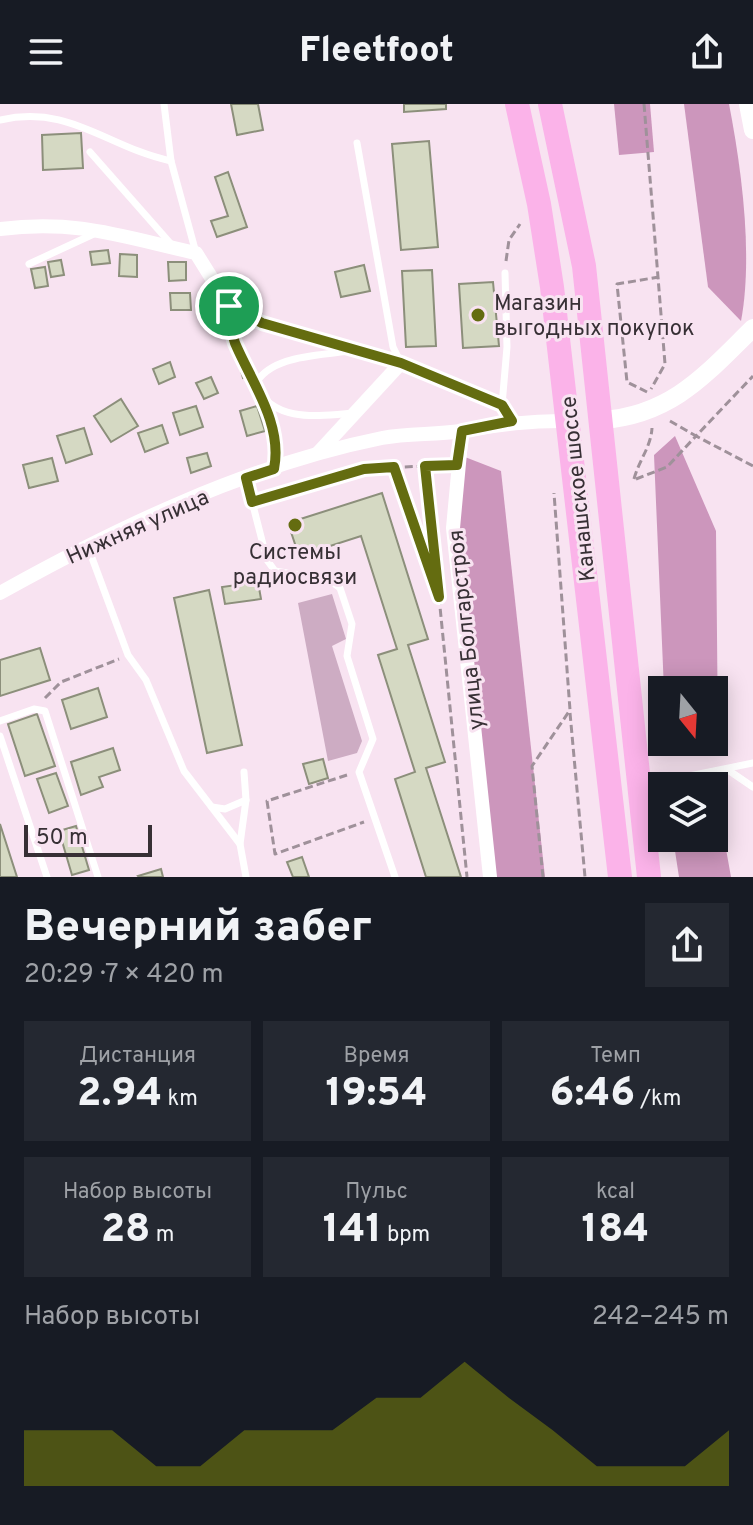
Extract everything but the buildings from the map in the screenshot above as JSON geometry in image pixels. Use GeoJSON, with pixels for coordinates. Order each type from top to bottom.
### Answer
{"type":"FeatureCollection","features":[{"type":"Feature","properties":{"kind":"main road","name":"Канашское шоссе"},"geometry":{"type":"LineString","coordinates":[[517,104],[545,237],[570,421],[620,877]]}},
{"type":"Feature","properties":{"kind":"main road","name":"Канашское шоссе"},"geometry":{"type":"LineString","coordinates":[[551,107],[584,266],[649,877]]}},
{"type":"Feature","properties":{"kind":"main road"},"geometry":{"type":"LineString","coordinates":[[570,421],[602,420]]}},
{"type":"Feature","properties":{"kind":"street"},"geometry":{"type":"LineString","coordinates":[[748,104],[753,130]]}},
{"type":"Feature","properties":{"kind":"street"},"geometry":{"type":"LineString","coordinates":[[0,229],[37,224],[104,229],[196,253],[229,306],[262,323],[401,363],[502,405],[512,421]]}},
{"type":"Feature","properties":{"kind":"street"},"geometry":{"type":"LineString","coordinates":[[602,420],[651,402],[704,376],[753,328]]}},
{"type":"Feature","properties":{"kind":"street"},"geometry":{"type":"LineString","coordinates":[[318,454],[401,363]]}},
{"type":"Feature","properties":{"kind":"street","name":"Нижняя улица"},"geometry":{"type":"LineString","coordinates":[[0,593],[87,545],[246,478],[318,454],[385,437],[462,431],[512,421],[570,421]]}},
{"type":"Feature","properties":{"kind":"street","name":"улица Болгарстроя"},"geometry":{"type":"LineString","coordinates":[[462,431],[453,528],[490,877]]}},
{"type":"Feature","properties":{"kind":"lane"},"geometry":{"type":"LineString","coordinates":[[164,104],[171,161],[196,253]]}},
{"type":"Feature","properties":{"kind":"lane"},"geometry":{"type":"LineString","coordinates":[[0,120],[36,112],[60,116],[149,156],[171,161]]}},
{"type":"Feature","properties":{"kind":"lane"},"geometry":{"type":"LineString","coordinates":[[357,143],[393,347],[401,363]]}},
{"type":"Feature","properties":{"kind":"lane"},"geometry":{"type":"LineString","coordinates":[[90,152],[176,248]]}},
{"type":"Feature","properties":{"kind":"lane"},"geometry":{"type":"LineString","coordinates":[[29,264],[104,229]]}},
{"type":"Feature","properties":{"kind":"lane"},"geometry":{"type":"LineString","coordinates":[[502,405],[507,347],[505,273]]}},
{"type":"Feature","properties":{"kind":"lane"},"geometry":{"type":"LineString","coordinates":[[354,350],[271,367],[260,375],[255,385],[263,402],[285,412],[313,416],[355,413]]}},
{"type":"Feature","properties":{"kind":"lane"},"geometry":{"type":"LineString","coordinates":[[246,478],[267,560],[275,571],[329,580],[340,588],[352,624],[347,656],[373,739],[359,772],[395,877]]}},
{"type":"Feature","properties":{"kind":"lane"},"geometry":{"type":"LineString","coordinates":[[87,545],[128,655],[146,680],[184,771],[240,844]]}},
{"type":"Feature","properties":{"kind":"lane"},"geometry":{"type":"LineString","coordinates":[[0,721],[34,709],[45,711],[98,877]]}},
{"type":"Feature","properties":{"kind":"lane"},"geometry":{"type":"LineString","coordinates":[[0,736],[47,877]]}},
{"type":"Feature","properties":{"kind":"lane"},"geometry":{"type":"LineString","coordinates":[[639,786],[753,763]]}},
{"type":"Feature","properties":{"kind":"lane"},"geometry":{"type":"LineString","coordinates":[[0,769],[11,766]]}},
{"type":"Feature","properties":{"kind":"lane"},"geometry":{"type":"LineString","coordinates":[[728,770],[753,787]]}},
{"type":"Feature","properties":{"kind":"lane"},"geometry":{"type":"LineString","coordinates":[[244,772],[246,800],[240,844],[246,877]]}},
{"type":"Feature","properties":{"kind":"lane"},"geometry":{"type":"LineString","coordinates":[[212,807],[225,809],[246,800]]}},
{"type":"Feature","properties":{"kind":"path"},"geometry":{"type":"LineString","coordinates":[[644,104],[665,364],[651,402],[651,444],[639,459],[634,479],[667,467],[753,376]]}},
{"type":"Feature","properties":{"kind":"path"},"geometry":{"type":"LineString","coordinates":[[505,273],[509,240],[522,222]]}},
{"type":"Feature","properties":{"kind":"path"},"geometry":{"type":"LineString","coordinates":[[659,277],[617,284],[627,382],[696,436],[753,466]]}},
{"type":"Feature","properties":{"kind":"path"},"geometry":{"type":"LineString","coordinates":[[229,306],[234,340],[255,385]]}},
{"type":"Feature","properties":{"kind":"path"},"geometry":{"type":"LineString","coordinates":[[263,402],[276,442],[274,469]]}},
{"type":"Feature","properties":{"kind":"path"},"geometry":{"type":"LineString","coordinates":[[252,502],[364,469],[457,465]]}},
{"type":"Feature","properties":{"kind":"path"},"geometry":{"type":"LineString","coordinates":[[425,466],[467,877]]}},
{"type":"Feature","properties":{"kind":"path"},"geometry":{"type":"LineString","coordinates":[[394,467],[439,597]]}},
{"type":"Feature","properties":{"kind":"path"},"geometry":{"type":"LineString","coordinates":[[563,486],[555,490],[552,498],[585,877]]}},
{"type":"Feature","properties":{"kind":"path"},"geometry":{"type":"LineString","coordinates":[[34,709],[61,682],[128,655]]}},
{"type":"Feature","properties":{"kind":"path"},"geometry":{"type":"LineString","coordinates":[[543,877],[532,766],[570,710]]}},
{"type":"Feature","properties":{"kind":"path"},"geometry":{"type":"LineString","coordinates":[[359,772],[267,801],[275,854],[374,818]]}},
{"type":"Feature","properties":{"kind":"shaded area"},"geometry":{"type":"Polygon","coordinates":[[[614,104],[650,104],[654,152],[619,155],[614,104]]]}},
{"type":"Feature","properties":{"kind":"shaded area"},"geometry":{"type":"Polygon","coordinates":[[[684,104],[729,104],[738,157],[746,242],[741,321],[708,287],[684,104]]]}},
{"type":"Feature","properties":{"kind":"shaded area"},"geometry":{"type":"Polygon","coordinates":[[[675,436],[716,531],[717,676],[663,676],[654,455],[675,436]]]}},
{"type":"Feature","properties":{"kind":"shaded area"},"geometry":{"type":"Polygon","coordinates":[[[452,452],[501,471],[545,877],[494,877],[452,452]]]}},
{"type":"Feature","properties":{"kind":"shaded area"},"geometry":{"type":"Polygon","coordinates":[[[332,594],[346,639],[332,646],[362,741],[357,753],[328,761],[298,603],[332,594]]]}},
{"type":"Feature","properties":{"kind":"shaded area"},"geometry":{"type":"Polygon","coordinates":[[[675,852],[727,852],[731,877],[679,877],[675,852]]]}},
{"type":"Feature","properties":{"kind":"place","name":"Магазин выгодных покупок"},"geometry":{"type":"Point","coordinates":[478,315]}},
{"type":"Feature","properties":{"kind":"place","name":"Системы радиосвязи"},"geometry":{"type":"Point","coordinates":[295,525]}},
{"type":"Feature","properties":{"kind":"route"},"geometry":{"type":"LineString","coordinates":[[229,306],[262,323],[401,363],[502,405],[512,421],[462,431],[457,465],[425,466],[439,597],[394,467],[364,469],[252,502],[246,478],[274,469],[276,442],[263,402],[234,340],[229,306]]}}]}
